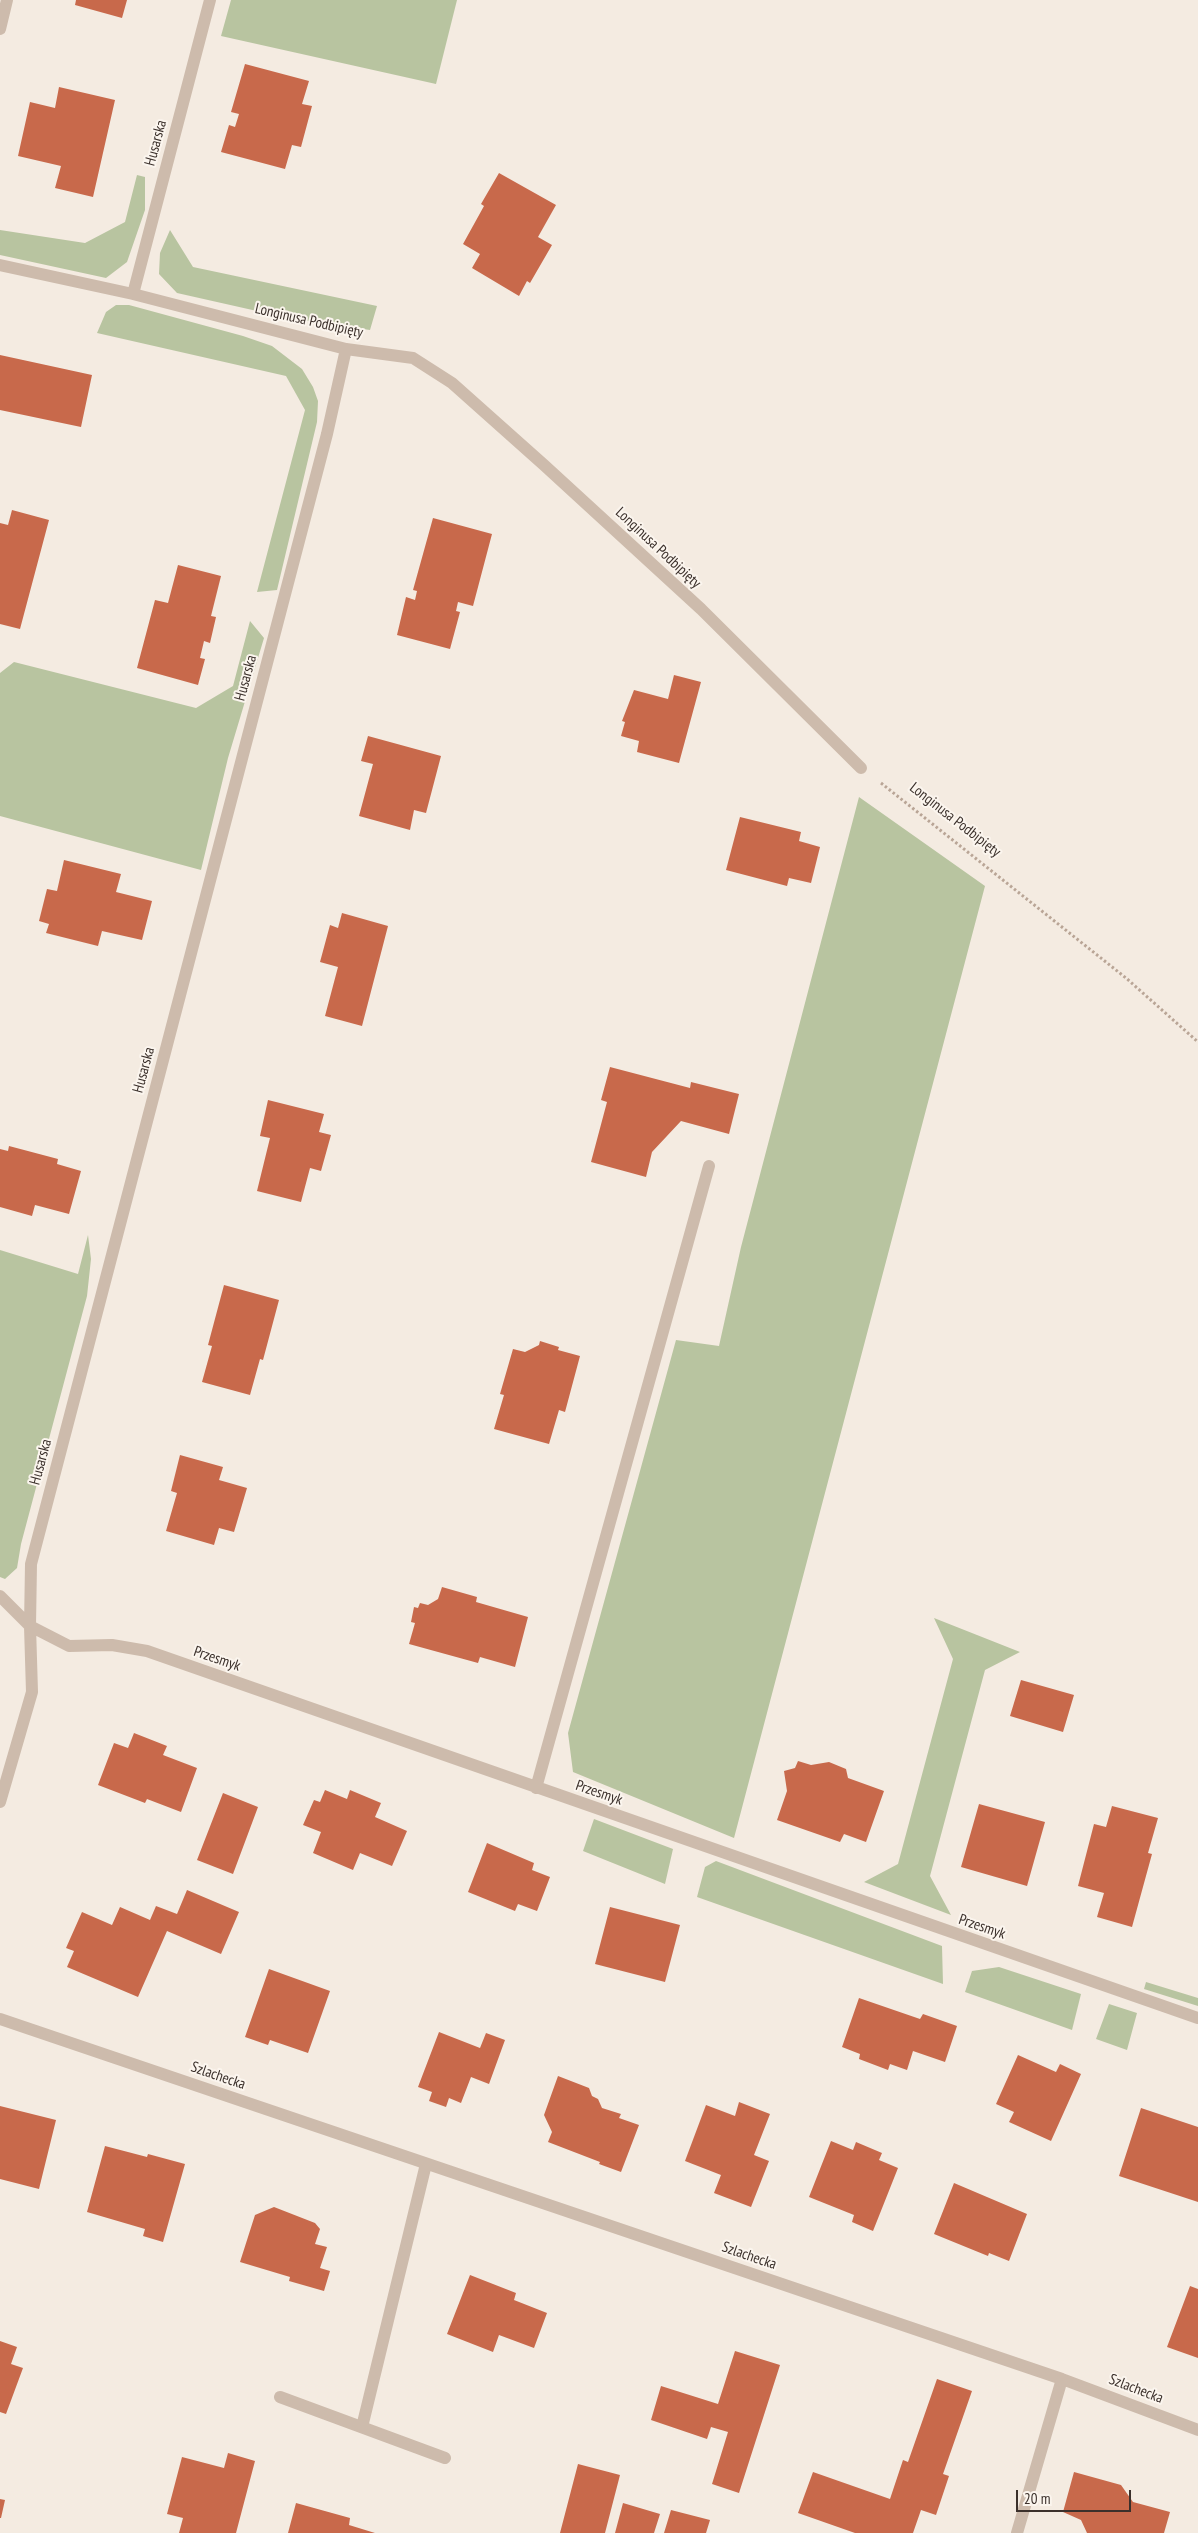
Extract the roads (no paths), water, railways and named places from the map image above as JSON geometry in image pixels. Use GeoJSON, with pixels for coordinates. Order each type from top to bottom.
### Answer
{"type":"FeatureCollection","features":[{"type":"Feature","properties":{"kind":"street"},"geometry":{"type":"LineString","coordinates":[[0,29],[8,0]]}},
{"type":"Feature","properties":{"kind":"street","name":"Husarska"},"geometry":{"type":"LineString","coordinates":[[133,294],[210,0]]}},
{"type":"Feature","properties":{"kind":"street","name":"Longinusa Podbipięty"},"geometry":{"type":"LineString","coordinates":[[0,265],[133,294],[346,349],[413,358],[452,383],[701,609],[861,768]]}},
{"type":"Feature","properties":{"kind":"street","name":"Husarska"},"geometry":{"type":"LineString","coordinates":[[0,1802],[32,1692],[31,1564],[327,434],[346,349]]}},
{"type":"Feature","properties":{"kind":"street"},"geometry":{"type":"LineString","coordinates":[[536,1788],[709,1166]]}},
{"type":"Feature","properties":{"kind":"street","name":"Przesmyk"},"geometry":{"type":"LineString","coordinates":[[0,1596],[30,1626],[69,1646],[112,1645],[146,1651],[1198,2018]]}},
{"type":"Feature","properties":{"kind":"street","name":"Szlachecka"},"geometry":{"type":"LineString","coordinates":[[0,2019],[1062,2379],[1198,2430]]}},
{"type":"Feature","properties":{"kind":"street"},"geometry":{"type":"LineString","coordinates":[[362,2427],[426,2164]]}},
{"type":"Feature","properties":{"kind":"street"},"geometry":{"type":"LineString","coordinates":[[1017,2533],[1062,2379]]}},
{"type":"Feature","properties":{"kind":"street"},"geometry":{"type":"LineString","coordinates":[[280,2397],[445,2458]]}}]}
